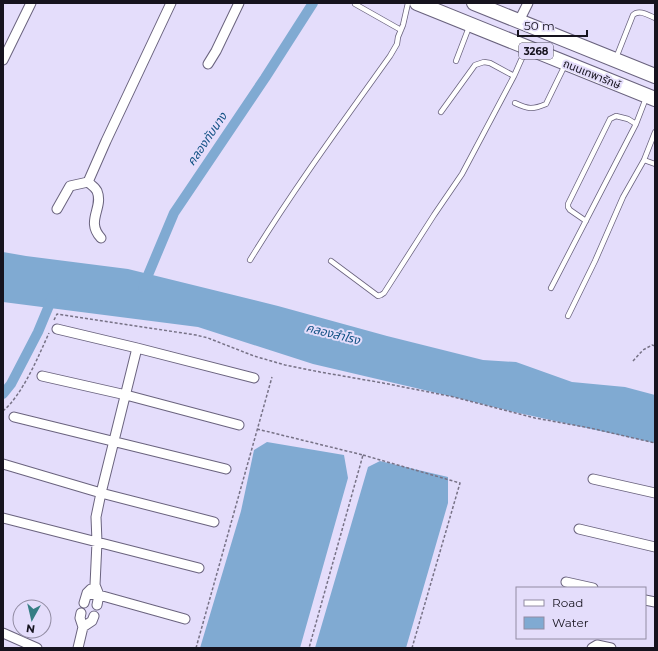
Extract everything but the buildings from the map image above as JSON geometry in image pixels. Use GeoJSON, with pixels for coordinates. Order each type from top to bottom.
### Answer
{"type":"FeatureCollection","features":[{"type":"Feature","properties":{"kind":"main road","name":"ถนนเทพารักษ์"},"geometry":{"type":"LineString","coordinates":[[417,3],[651,98]]}},
{"type":"Feature","properties":{"kind":"main road","name":"ถนนเทพารักษ์"},"geometry":{"type":"LineString","coordinates":[[474,3],[655,76]]}},
{"type":"Feature","properties":{"kind":"street"},"geometry":{"type":"LineString","coordinates":[[3,60],[32,3]]}},
{"type":"Feature","properties":{"kind":"street"},"geometry":{"type":"LineString","coordinates":[[88,182],[171,3]]}},
{"type":"Feature","properties":{"kind":"street"},"geometry":{"type":"LineString","coordinates":[[208,64],[216,51],[239,3]]}},
{"type":"Feature","properties":{"kind":"street"},"geometry":{"type":"LineString","coordinates":[[519,21],[528,3]]}},
{"type":"Feature","properties":{"kind":"street"},"geometry":{"type":"LineString","coordinates":[[57,209],[70,186],[88,182]]}},
{"type":"Feature","properties":{"kind":"street"},"geometry":{"type":"LineString","coordinates":[[88,182],[96,189],[98,196],[94,227],[97,234],[101,238]]}},
{"type":"Feature","properties":{"kind":"street"},"geometry":{"type":"LineString","coordinates":[[54,326],[254,378]]}},
{"type":"Feature","properties":{"kind":"street"},"geometry":{"type":"LineString","coordinates":[[96,605],[99,595],[95,585],[96,518],[100,492],[137,348]]}},
{"type":"Feature","properties":{"kind":"street"},"geometry":{"type":"LineString","coordinates":[[42,376],[126,395],[239,425]]}},
{"type":"Feature","properties":{"kind":"street"},"geometry":{"type":"LineString","coordinates":[[14,417],[226,469]]}},
{"type":"Feature","properties":{"kind":"street"},"geometry":{"type":"LineString","coordinates":[[3,464],[100,492],[214,522]]}},
{"type":"Feature","properties":{"kind":"street"},"geometry":{"type":"LineString","coordinates":[[593,479],[655,493]]}},
{"type":"Feature","properties":{"kind":"street"},"geometry":{"type":"LineString","coordinates":[[3,518],[199,568]]}},
{"type":"Feature","properties":{"kind":"street"},"geometry":{"type":"LineString","coordinates":[[579,530],[655,547]]}},
{"type":"Feature","properties":{"kind":"street"},"geometry":{"type":"LineString","coordinates":[[566,582],[589,587]]}},
{"type":"Feature","properties":{"kind":"street"},"geometry":{"type":"LineString","coordinates":[[84,603],[87,593],[95,585]]}},
{"type":"Feature","properties":{"kind":"street"},"geometry":{"type":"LineString","coordinates":[[87,593],[185,619]]}},
{"type":"Feature","properties":{"kind":"street"},"geometry":{"type":"LineString","coordinates":[[78,648],[83,627],[80,614]]}},
{"type":"Feature","properties":{"kind":"street"},"geometry":{"type":"LineString","coordinates":[[83,627],[92,621],[94,616]]}},
{"type":"Feature","properties":{"kind":"street"},"geometry":{"type":"LineString","coordinates":[[3,633],[37,648]]}},
{"type":"Feature","properties":{"kind":"street"},"geometry":{"type":"LineString","coordinates":[[592,648],[597,645],[611,648]]}},
{"type":"Feature","properties":{"kind":"lane"},"geometry":{"type":"LineString","coordinates":[[250,260],[263,238],[329,141],[390,56],[397,44],[408,3]]}},
{"type":"Feature","properties":{"kind":"lane"},"geometry":{"type":"LineString","coordinates":[[355,4],[401,30]]}},
{"type":"Feature","properties":{"kind":"lane"},"geometry":{"type":"LineString","coordinates":[[615,60],[633,15],[636,12],[639,12],[655,18]]}},
{"type":"Feature","properties":{"kind":"lane"},"geometry":{"type":"LineString","coordinates":[[456,61],[470,25]]}},
{"type":"Feature","properties":{"kind":"lane"},"geometry":{"type":"LineString","coordinates":[[331,261],[378,296],[384,293],[462,174],[514,76],[527,47]]}},
{"type":"Feature","properties":{"kind":"lane"},"geometry":{"type":"LineString","coordinates":[[441,112],[474,65],[484,62],[490,63],[514,76]]}},
{"type":"Feature","properties":{"kind":"lane"},"geometry":{"type":"LineString","coordinates":[[515,103],[525,108],[536,108],[546,104],[565,63]]}},
{"type":"Feature","properties":{"kind":"lane"},"geometry":{"type":"LineString","coordinates":[[551,288],[651,98]]}},
{"type":"Feature","properties":{"kind":"lane"},"geometry":{"type":"LineString","coordinates":[[586,221],[570,210],[568,204],[610,119],[616,116],[628,119],[636,124]]}},
{"type":"Feature","properties":{"kind":"lane"},"geometry":{"type":"LineString","coordinates":[[568,316],[623,198],[644,160],[655,132]]}},
{"type":"Feature","properties":{"kind":"lane"},"geometry":{"type":"LineString","coordinates":[[644,160],[655,164]]}},
{"type":"Feature","properties":{"kind":"path"},"geometry":{"type":"LineString","coordinates":[[3,411],[9,406],[31,371],[54,326],[56,314],[196,335],[208,338],[254,356],[285,365],[454,396],[535,418],[590,428],[655,443]]}},
{"type":"Feature","properties":{"kind":"path"},"geometry":{"type":"LineString","coordinates":[[633,361],[642,350],[652,345],[655,346]]}},
{"type":"Feature","properties":{"kind":"path"},"geometry":{"type":"LineString","coordinates":[[196,648],[272,377]]}},
{"type":"Feature","properties":{"kind":"path"},"geometry":{"type":"LineString","coordinates":[[257,429],[363,455],[460,483],[412,648]]}},
{"type":"Feature","properties":{"kind":"path"},"geometry":{"type":"LineString","coordinates":[[309,648],[363,455]]}},
{"type":"Feature","properties":{"kind":"water","name":"คลองสำโรง"},"geometry":{"type":"Polygon","coordinates":[[[3,252],[128,269],[278,306],[387,336],[483,360],[516,362],[572,382],[625,387],[655,395],[655,443],[514,412],[313,364],[198,327],[3,302],[3,252]]]}},
{"type":"Feature","properties":{"kind":"water"},"geometry":{"type":"Polygon","coordinates":[[[267,442],[344,455],[348,478],[300,648],[200,648],[241,511],[254,450],[267,442]]]}},
{"type":"Feature","properties":{"kind":"water"},"geometry":{"type":"Polygon","coordinates":[[[380,461],[448,477],[448,503],[406,648],[315,648],[368,467],[380,461]]]}},
{"type":"Feature","properties":{"kind":"waterway","name":"คลองทับนาง"},"geometry":{"type":"LineString","coordinates":[[143,287],[174,213],[265,78],[313,3]]}},
{"type":"Feature","properties":{"kind":"waterway"},"geometry":{"type":"LineString","coordinates":[[3,394],[11,384],[38,332],[53,296]]}}]}
